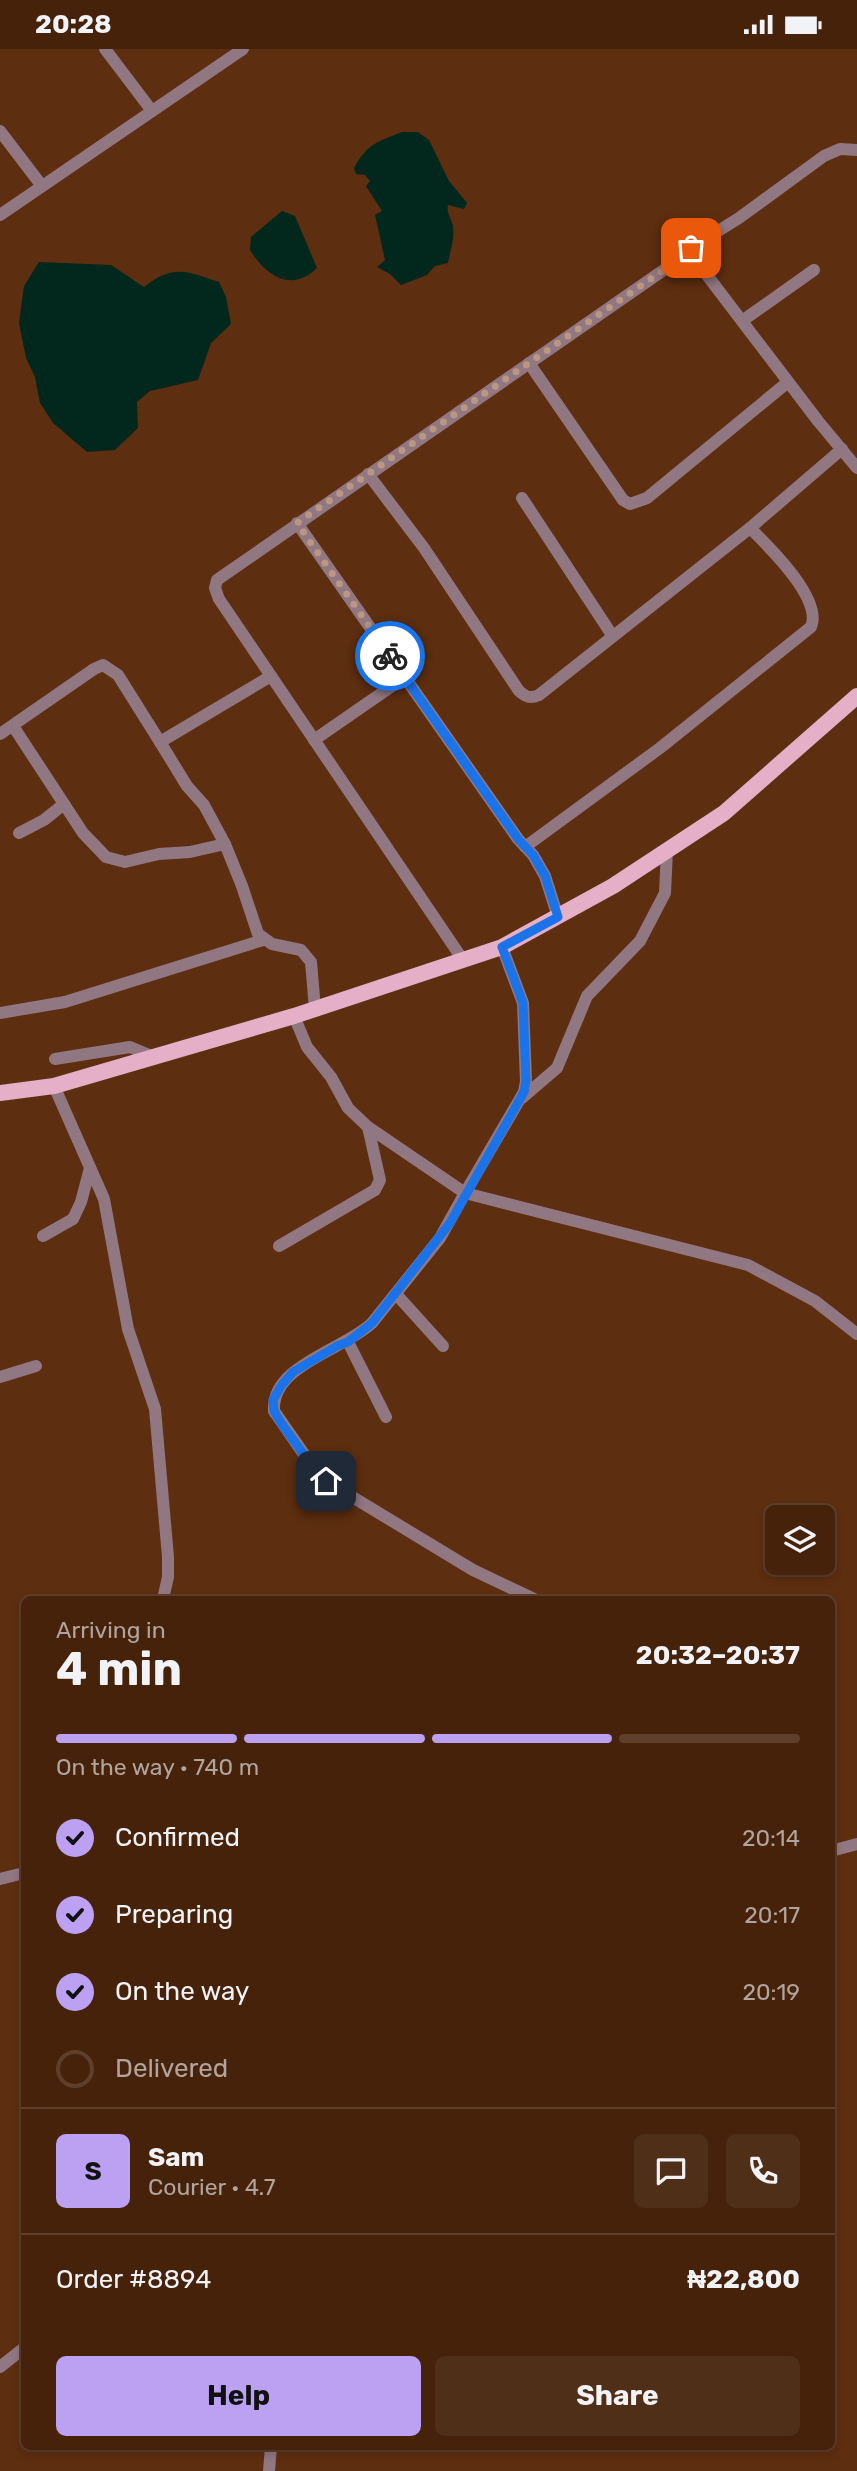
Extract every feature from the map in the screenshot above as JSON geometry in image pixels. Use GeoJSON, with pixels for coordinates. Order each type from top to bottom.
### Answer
{"type":"FeatureCollection","features":[{"type":"Feature","properties":{"kind":"main road"},"geometry":{"type":"LineString","coordinates":[[0,1093],[54,1086],[154,1057],[294,1016],[502,947],[613,886],[723,813],[857,696]]}},
{"type":"Feature","properties":{"kind":"street"},"geometry":{"type":"LineString","coordinates":[[105,49],[152,111]]}},
{"type":"Feature","properties":{"kind":"street"},"geometry":{"type":"LineString","coordinates":[[0,215],[242,49]]}},
{"type":"Feature","properties":{"kind":"street"},"geometry":{"type":"LineString","coordinates":[[0,131],[42,186]]}},
{"type":"Feature","properties":{"kind":"street"},"geometry":{"type":"LineString","coordinates":[[463,960],[219,599],[215,588],[217,580],[681,258],[691,248],[739,218],[824,156],[840,149],[857,150]]}},
{"type":"Feature","properties":{"kind":"street"},"geometry":{"type":"LineString","coordinates":[[681,258],[697,262],[857,468]]}},
{"type":"Feature","properties":{"kind":"street"},"geometry":{"type":"LineString","coordinates":[[742,321],[814,269]]}},
{"type":"Feature","properties":{"kind":"street"},"geometry":{"type":"LineString","coordinates":[[529,363],[623,500],[630,503],[647,498],[788,382]]}},
{"type":"Feature","properties":{"kind":"street"},"geometry":{"type":"LineString","coordinates":[[368,474],[424,548],[519,691],[526,697],[539,695],[750,527],[842,449]]}},
{"type":"Feature","properties":{"kind":"street"},"geometry":{"type":"LineString","coordinates":[[522,498],[612,635]]}},
{"type":"Feature","properties":{"kind":"street"},"geometry":{"type":"LineString","coordinates":[[297,523],[533,855],[545,876],[558,917]]}},
{"type":"Feature","properties":{"kind":"street"},"geometry":{"type":"LineString","coordinates":[[525,847],[660,748],[811,627],[814,620],[810,603],[773,551],[750,527]]}},
{"type":"Feature","properties":{"kind":"street"},"geometry":{"type":"LineString","coordinates":[[0,734],[94,669],[103,665],[118,675],[187,786],[204,805],[225,844],[242,886],[253,925],[263,940]]}},
{"type":"Feature","properties":{"kind":"street"},"geometry":{"type":"LineString","coordinates":[[160,742],[271,676]]}},
{"type":"Feature","properties":{"kind":"street"},"geometry":{"type":"LineString","coordinates":[[314,740],[405,677]]}},
{"type":"Feature","properties":{"kind":"street"},"geometry":{"type":"LineString","coordinates":[[13,726],[83,833],[106,857],[125,862],[159,853],[190,852],[225,844]]}},
{"type":"Feature","properties":{"kind":"street"},"geometry":{"type":"LineString","coordinates":[[19,833],[44,820],[64,804]]}},
{"type":"Feature","properties":{"kind":"street"},"geometry":{"type":"LineString","coordinates":[[519,1100],[557,1068],[587,996],[640,941],[665,893],[667,850]]}},
{"type":"Feature","properties":{"kind":"street"},"geometry":{"type":"LineString","coordinates":[[0,1013],[65,1002],[263,940],[300,950],[312,962],[315,1009]]}},
{"type":"Feature","properties":{"kind":"street"},"geometry":{"type":"LineString","coordinates":[[502,947],[525,1015],[526,1081],[519,1100],[440,1238],[396,1294],[372,1323],[348,1342],[293,1372],[273,1400],[274,1411],[309,1463],[326,1481],[473,1570],[528,1596]]}},
{"type":"Feature","properties":{"kind":"street"},"geometry":{"type":"LineString","coordinates":[[294,1016],[307,1047],[331,1077],[342,1100],[368,1127],[465,1193],[748,1265],[815,1301],[857,1334]]}},
{"type":"Feature","properties":{"kind":"street"},"geometry":{"type":"LineString","coordinates":[[55,1059],[130,1047],[154,1057]]}},
{"type":"Feature","properties":{"kind":"street"},"geometry":{"type":"LineString","coordinates":[[54,1086],[104,1199],[128,1329],[155,1409],[168,1557],[168,1577],[164,1596]]}},
{"type":"Feature","properties":{"kind":"street"},"geometry":{"type":"LineString","coordinates":[[279,1246],[374,1191],[379,1185],[368,1127]]}},
{"type":"Feature","properties":{"kind":"street"},"geometry":{"type":"LineString","coordinates":[[43,1236],[73,1219],[81,1202],[90,1168]]}},
{"type":"Feature","properties":{"kind":"street"},"geometry":{"type":"LineString","coordinates":[[396,1294],[443,1346]]}},
{"type":"Feature","properties":{"kind":"street"},"geometry":{"type":"LineString","coordinates":[[348,1342],[386,1417]]}},
{"type":"Feature","properties":{"kind":"street"},"geometry":{"type":"LineString","coordinates":[[0,1377],[36,1366]]}},
{"type":"Feature","properties":{"kind":"street"},"geometry":{"type":"LineString","coordinates":[[835,1850],[857,1844]]}},
{"type":"Feature","properties":{"kind":"street"},"geometry":{"type":"LineString","coordinates":[[0,1879],[21,1874]]}},
{"type":"Feature","properties":{"kind":"street"},"geometry":{"type":"LineString","coordinates":[[0,2367],[21,2350]]}},
{"type":"Feature","properties":{"kind":"street"},"geometry":{"type":"LineString","coordinates":[[269,2471],[271,2450]]}},
{"type":"Feature","properties":{"kind":"water"},"geometry":{"type":"Polygon","coordinates":[[[402,132],[418,132],[429,140],[449,181],[467,203],[464,209],[448,205],[453,241],[448,263],[435,266],[427,275],[401,285],[390,274],[377,267],[385,260],[375,215],[382,211],[366,186],[370,181],[365,175],[356,174],[354,168],[363,154],[374,145],[402,132]]]}},
{"type":"Feature","properties":{"kind":"water"},"geometry":{"type":"Polygon","coordinates":[[[282,211],[295,216],[317,268],[298,279],[289,280],[271,274],[250,250],[251,237],[282,211]]]}},
{"type":"Feature","properties":{"kind":"water"},"geometry":{"type":"Polygon","coordinates":[[[39,262],[111,265],[144,287],[172,272],[188,273],[219,282],[226,297],[231,324],[211,343],[198,380],[150,391],[137,402],[138,428],[115,450],[87,452],[53,423],[40,403],[35,377],[26,358],[19,323],[24,286],[39,262]]]}},
{"type":"Feature","properties":{"kind":"way so far"},"geometry":{"type":"LineString","coordinates":[[390,656],[297,523],[681,258],[691,248]]}},
{"type":"Feature","properties":{"kind":"route"},"geometry":{"type":"LineString","coordinates":[[326,1481],[317,1473],[281,1423],[274,1411],[273,1400],[293,1372],[308,1361],[348,1342],[372,1323],[450,1223],[524,1092],[525,1015],[502,947],[558,917],[539,863],[518,839],[390,656]]}}]}
